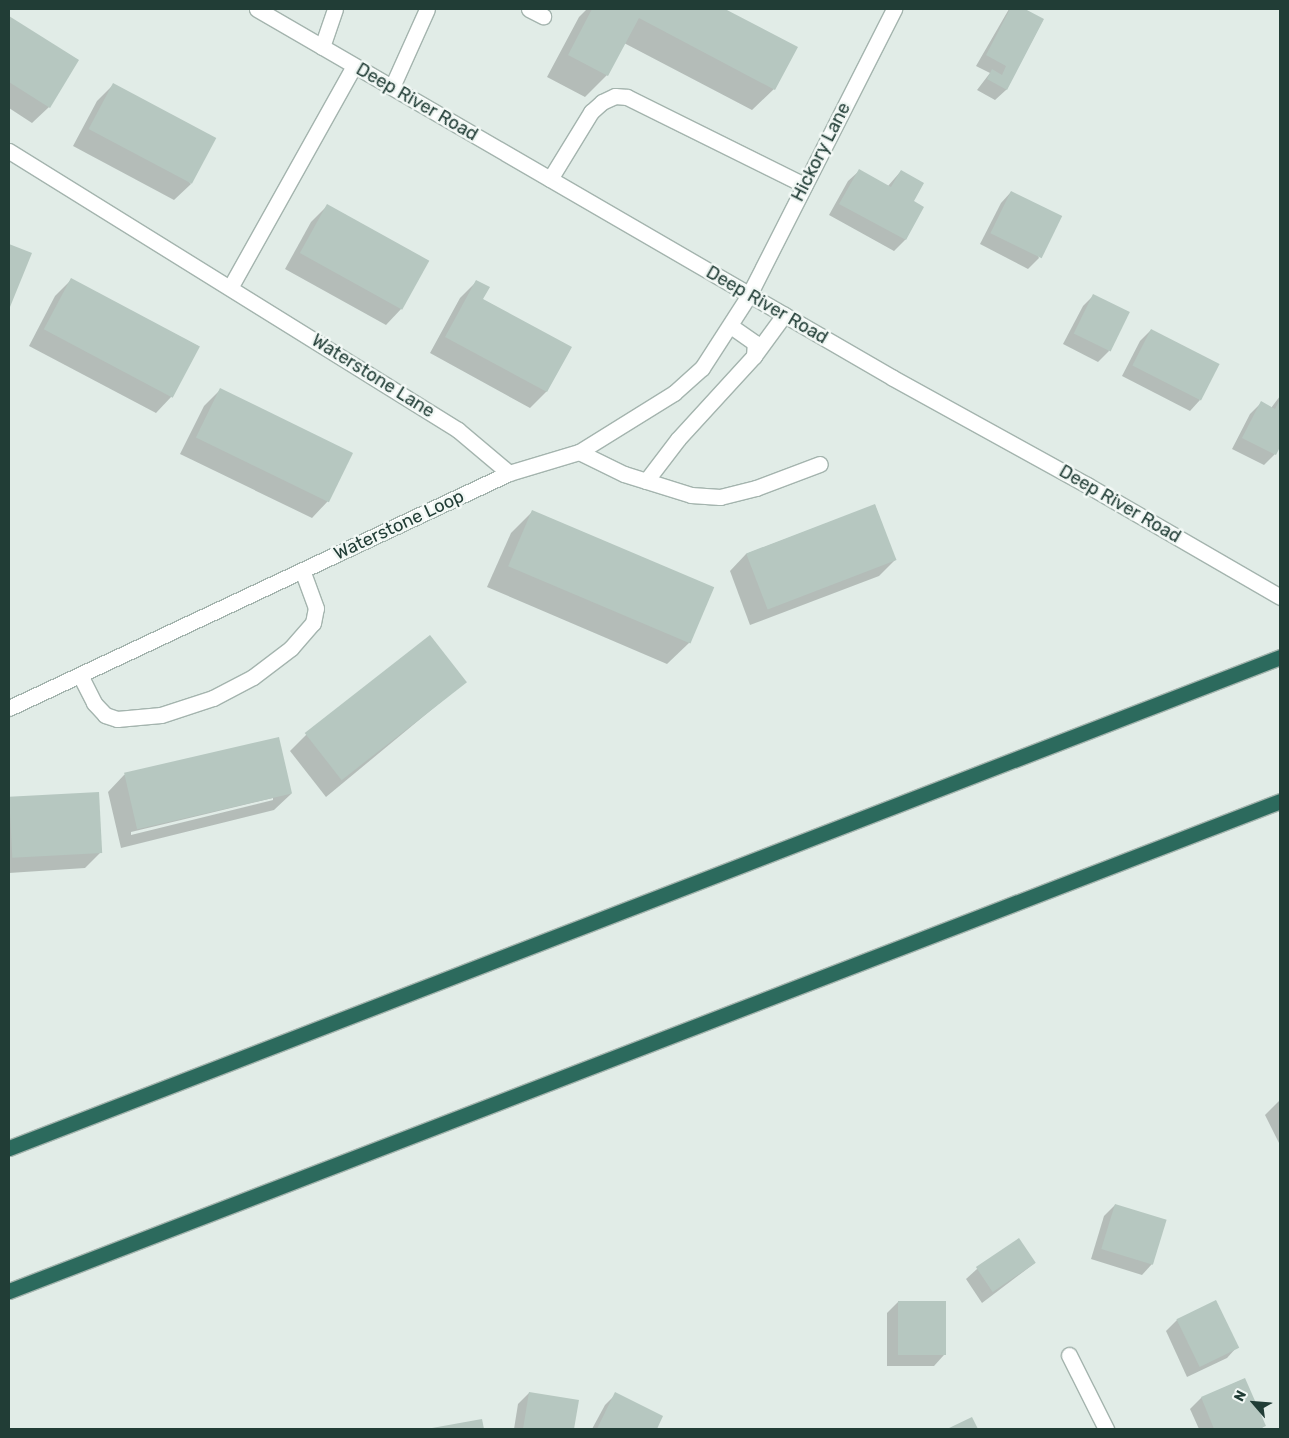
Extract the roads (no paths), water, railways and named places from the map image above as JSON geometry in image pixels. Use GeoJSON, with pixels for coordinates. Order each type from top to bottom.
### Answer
{"type":"FeatureCollection","features":[{"type":"Feature","properties":{"kind":"highway"},"geometry":{"type":"LineString","coordinates":[[9,1148],[1280,658]]}},
{"type":"Feature","properties":{"kind":"highway"},"geometry":{"type":"LineString","coordinates":[[9,1291],[1280,801]]}},
{"type":"Feature","properties":{"kind":"street","name":"Deep River Road"},"geometry":{"type":"LineString","coordinates":[[257,9],[749,295],[1280,597]]}},
{"type":"Feature","properties":{"kind":"street"},"geometry":{"type":"LineString","coordinates":[[322,47],[335,9]]}},
{"type":"Feature","properties":{"kind":"street"},"geometry":{"type":"LineString","coordinates":[[392,87],[427,9]]}},
{"type":"Feature","properties":{"kind":"street"},"geometry":{"type":"LineString","coordinates":[[529,9],[543,16]]}},
{"type":"Feature","properties":{"kind":"street","name":"Hickory Lane"},"geometry":{"type":"LineString","coordinates":[[749,295],[894,9]]}},
{"type":"Feature","properties":{"kind":"street"},"geometry":{"type":"LineString","coordinates":[[232,286],[354,66]]}},
{"type":"Feature","properties":{"kind":"street"},"geometry":{"type":"LineString","coordinates":[[550,179],[591,112],[602,102],[615,96],[627,97],[804,185]]}},
{"type":"Feature","properties":{"kind":"street","name":"Waterstone Lane"},"geometry":{"type":"LineString","coordinates":[[9,151],[232,286],[458,430],[509,473]]}},
{"type":"Feature","properties":{"kind":"street","name":"Waterstone Loop"},"geometry":{"type":"LineString","coordinates":[[9,708],[81,677],[170,631],[509,473],[579,452],[674,393],[702,368],[731,326],[749,295]]}},
{"type":"Feature","properties":{"kind":"street"},"geometry":{"type":"LineString","coordinates":[[646,481],[678,439],[754,356],[784,315]]}},
{"type":"Feature","properties":{"kind":"street"},"geometry":{"type":"LineString","coordinates":[[731,326],[755,343],[754,356]]}},
{"type":"Feature","properties":{"kind":"street"},"geometry":{"type":"LineString","coordinates":[[579,452],[646,481],[691,495],[720,497],[756,488],[820,464]]}},
{"type":"Feature","properties":{"kind":"street"},"geometry":{"type":"LineString","coordinates":[[81,677],[94,703],[104,715],[117,719],[161,715],[213,698],[268,666],[291,648],[313,623],[316,608],[302,570]]}},
{"type":"Feature","properties":{"kind":"street"},"geometry":{"type":"LineString","coordinates":[[1069,1355],[1106,1429]]}}]}
